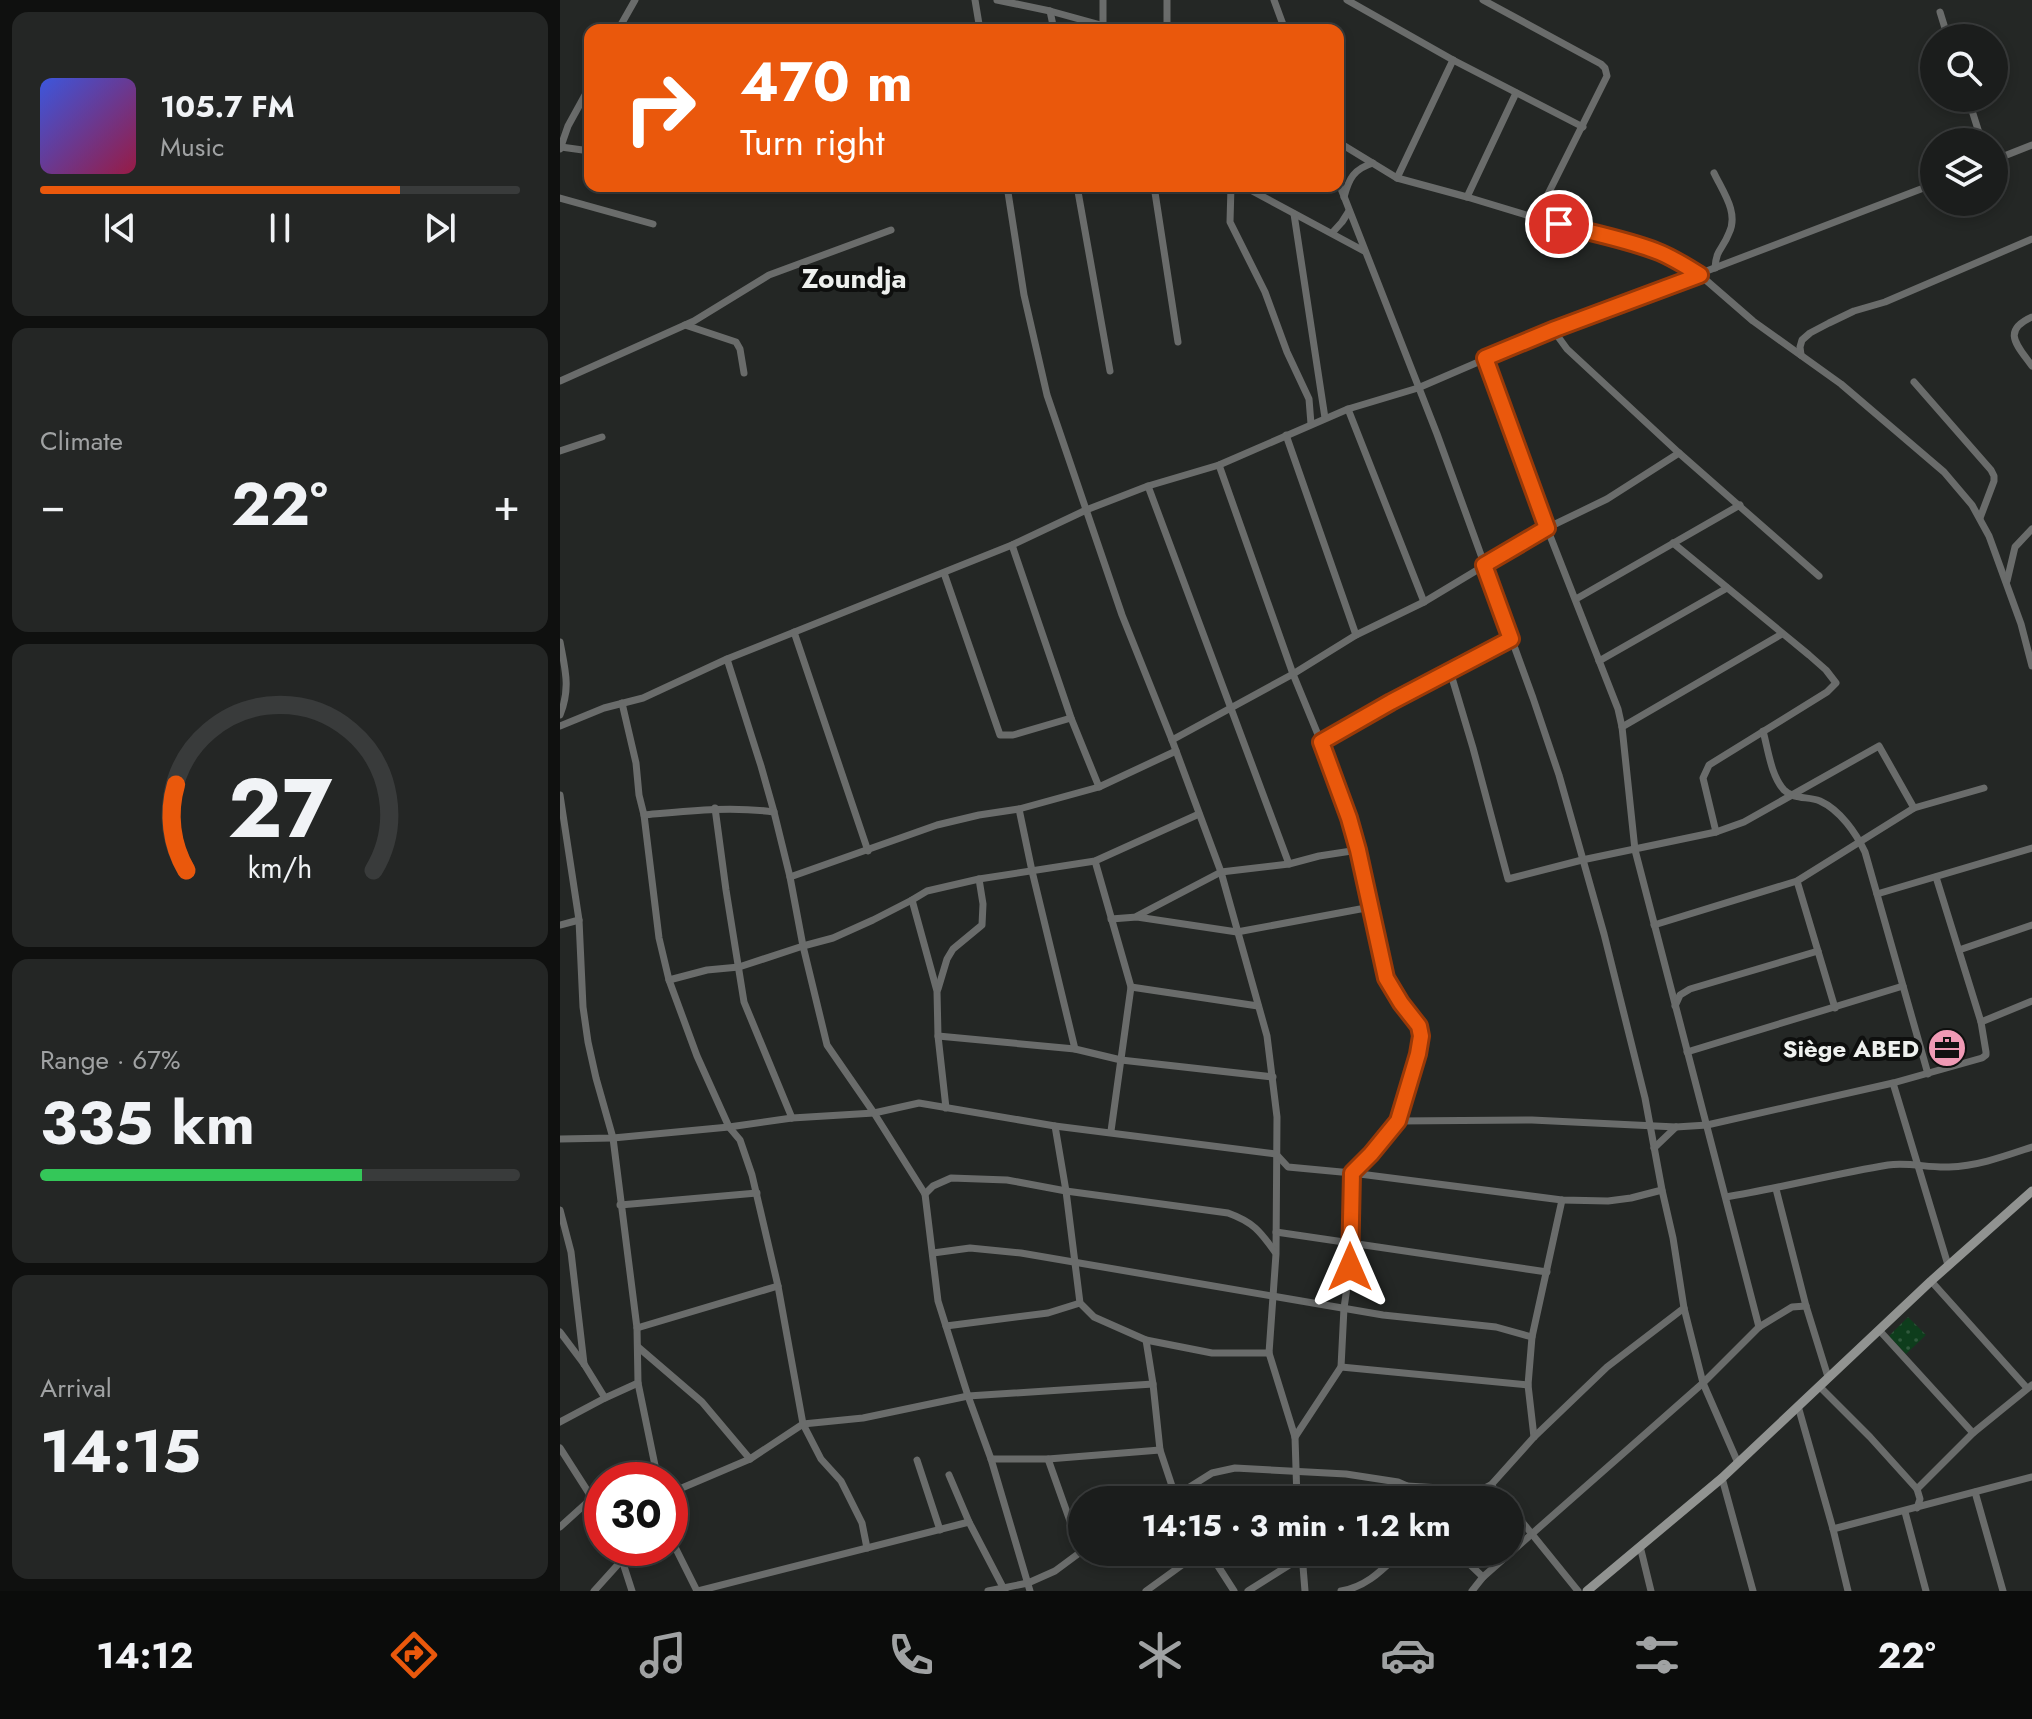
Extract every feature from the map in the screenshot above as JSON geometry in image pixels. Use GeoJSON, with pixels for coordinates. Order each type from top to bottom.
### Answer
{"type":"FeatureCollection","features":[{"type":"Feature","properties":{"kind":"street"},"geometry":{"type":"LineString","coordinates":[[621,24],[635,0]]}},
{"type":"Feature","properties":{"kind":"street"},"geometry":{"type":"LineString","coordinates":[[975,0],[979,24]]}},
{"type":"Feature","properties":{"kind":"street"},"geometry":{"type":"LineString","coordinates":[[997,0],[1103,24],[1103,0]]}},
{"type":"Feature","properties":{"kind":"street"},"geometry":{"type":"LineString","coordinates":[[1167,0],[1167,24]]}},
{"type":"Feature","properties":{"kind":"street"},"geometry":{"type":"LineString","coordinates":[[1274,0],[1283,24]]}},
{"type":"Feature","properties":{"kind":"street"},"geometry":{"type":"LineString","coordinates":[[1347,0],[1453,60],[1583,127]]}},
{"type":"Feature","properties":{"kind":"street"},"geometry":{"type":"LineString","coordinates":[[1483,0],[1601,64],[1607,76],[1536,218]]}},
{"type":"Feature","properties":{"kind":"street"},"geometry":{"type":"LineString","coordinates":[[1050,11],[1053,24]]}},
{"type":"Feature","properties":{"kind":"street"},"geometry":{"type":"LineString","coordinates":[[1940,12],[1944,24]]}},
{"type":"Feature","properties":{"kind":"street"},"geometry":{"type":"LineString","coordinates":[[1397,178],[1453,60]]}},
{"type":"Feature","properties":{"kind":"street"},"geometry":{"type":"LineString","coordinates":[[1467,197],[1516,93]]}},
{"type":"Feature","properties":{"kind":"street"},"geometry":{"type":"LineString","coordinates":[[584,97],[560,148],[584,150]]}},
{"type":"Feature","properties":{"kind":"street"},"geometry":{"type":"LineString","coordinates":[[560,120],[568,126]]}},
{"type":"Feature","properties":{"kind":"street"},"geometry":{"type":"LineString","coordinates":[[2008,154],[2032,145]]}},
{"type":"Feature","properties":{"kind":"street"},"geometry":{"type":"LineString","coordinates":[[1344,146],[1397,178],[1630,242],[1680,262],[1700,275],[1753,321],[1841,384],[1944,472],[1980,518],[2007,583],[2032,666]]}},
{"type":"Feature","properties":{"kind":"street"},"geometry":{"type":"LineString","coordinates":[[1344,197],[1352,174],[1373,163]]}},
{"type":"Feature","properties":{"kind":"street"},"geometry":{"type":"LineString","coordinates":[[1714,173],[1733,217],[1730,233],[1717,253],[1715,268]]}},
{"type":"Feature","properties":{"kind":"street"},"geometry":{"type":"LineString","coordinates":[[560,726],[604,708],[643,698],[727,659],[1012,545],[1086,510],[1148,486],[1219,465],[1325,418],[1418,388],[1555,329],[1920,189]]}},
{"type":"Feature","properties":{"kind":"street"},"geometry":{"type":"LineString","coordinates":[[1008,192],[1024,295],[1047,395],[1122,615],[1221,872],[1267,1036],[1277,1117],[1276,1254],[1269,1353],[1295,1437],[1296,1486]]}},
{"type":"Feature","properties":{"kind":"street"},"geometry":{"type":"LineString","coordinates":[[1078,192],[1110,371]]}},
{"type":"Feature","properties":{"kind":"street"},"geometry":{"type":"LineString","coordinates":[[1155,192],[1178,342]]}},
{"type":"Feature","properties":{"kind":"street"},"geometry":{"type":"LineString","coordinates":[[1231,192],[1232,227],[1265,292],[1305,390],[1311,409],[1311,424]]}},
{"type":"Feature","properties":{"kind":"street"},"geometry":{"type":"LineString","coordinates":[[1254,192],[1364,251]]}},
{"type":"Feature","properties":{"kind":"street"},"geometry":{"type":"LineString","coordinates":[[1342,192],[1484,565],[1559,775],[1623,1006],[1645,1098],[1684,1308],[1703,1383],[1738,1463]]}},
{"type":"Feature","properties":{"kind":"street"},"geometry":{"type":"LineString","coordinates":[[560,198],[653,224]]}},
{"type":"Feature","properties":{"kind":"street"},"geometry":{"type":"LineString","coordinates":[[1332,233],[1349,211]]}},
{"type":"Feature","properties":{"kind":"street"},"geometry":{"type":"LineString","coordinates":[[1294,214],[1325,418]]}},
{"type":"Feature","properties":{"kind":"street"},"geometry":{"type":"LineString","coordinates":[[560,381],[703,317],[769,275],[891,230]]}},
{"type":"Feature","properties":{"kind":"street"},"geometry":{"type":"LineString","coordinates":[[1801,355],[1802,340],[1829,323],[2032,239]]}},
{"type":"Feature","properties":{"kind":"street"},"geometry":{"type":"LineString","coordinates":[[2032,317],[2020,322],[2013,337],[2032,366]]}},
{"type":"Feature","properties":{"kind":"street"},"geometry":{"type":"LineString","coordinates":[[685,325],[736,342],[744,373]]}},
{"type":"Feature","properties":{"kind":"street"},"geometry":{"type":"LineString","coordinates":[[1555,329],[1567,349],[1819,576]]}},
{"type":"Feature","properties":{"kind":"street"},"geometry":{"type":"LineString","coordinates":[[1485,358],[1622,727],[1635,850],[1759,1327]]}},
{"type":"Feature","properties":{"kind":"street"},"geometry":{"type":"LineString","coordinates":[[1914,382],[1994,476],[1980,518]]}},
{"type":"Feature","properties":{"kind":"street"},"geometry":{"type":"LineString","coordinates":[[1348,409],[1424,602]]}},
{"type":"Feature","properties":{"kind":"street"},"geometry":{"type":"LineString","coordinates":[[1286,435],[1356,635]]}},
{"type":"Feature","properties":{"kind":"street"},"geometry":{"type":"LineString","coordinates":[[560,451],[602,437]]}},
{"type":"Feature","properties":{"kind":"street"},"geometry":{"type":"LineString","coordinates":[[1172,740],[1293,674],[1356,635],[1424,602],[1547,528],[1607,499],[1679,453]]}},
{"type":"Feature","properties":{"kind":"street"},"geometry":{"type":"LineString","coordinates":[[1219,465],[1293,674],[1349,818],[1386,978],[1419,1026],[1421,1036],[1398,1121],[1352,1173],[1350,1267],[1341,1367],[1295,1437]]}},
{"type":"Feature","properties":{"kind":"street"},"geometry":{"type":"LineString","coordinates":[[1148,486],[1289,864]]}},
{"type":"Feature","properties":{"kind":"street"},"geometry":{"type":"LineString","coordinates":[[1576,599],[1740,505]]}},
{"type":"Feature","properties":{"kind":"street"},"geometry":{"type":"LineString","coordinates":[[2007,583],[2015,547],[2032,529]]}},
{"type":"Feature","properties":{"kind":"street"},"geometry":{"type":"LineString","coordinates":[[1673,543],[1826,670],[1836,683],[1827,692],[1709,765],[1703,778],[1716,832]]}},
{"type":"Feature","properties":{"kind":"street"},"geometry":{"type":"LineString","coordinates":[[1012,545],[1071,718],[1099,787]]}},
{"type":"Feature","properties":{"kind":"street"},"geometry":{"type":"LineString","coordinates":[[944,573],[1000,735],[1013,735],[1071,718]]}},
{"type":"Feature","properties":{"kind":"street"},"geometry":{"type":"LineString","coordinates":[[1599,661],[1727,588]]}},
{"type":"Feature","properties":{"kind":"street"},"geometry":{"type":"LineString","coordinates":[[794,632],[868,851]]}},
{"type":"Feature","properties":{"kind":"street"},"geometry":{"type":"LineString","coordinates":[[1622,727],[1782,634]]}},
{"type":"Feature","properties":{"kind":"street"},"geometry":{"type":"LineString","coordinates":[[1321,742],[1511,639]]}},
{"type":"Feature","properties":{"kind":"street"},"geometry":{"type":"LineString","coordinates":[[560,642],[568,685],[560,715]]}},
{"type":"Feature","properties":{"kind":"street"},"geometry":{"type":"LineString","coordinates":[[727,659],[774,812],[827,1045],[925,1194],[938,1301],[991,1459],[1029,1587]]}},
{"type":"Feature","properties":{"kind":"street"},"geometry":{"type":"LineString","coordinates":[[1450,671],[1508,879],[1716,832],[1744,822],[1879,746],[1914,808]]}},
{"type":"Feature","properties":{"kind":"street"},"geometry":{"type":"LineString","coordinates":[[622,703],[636,763],[659,938],[669,980],[697,1056],[729,1127],[740,1140],[752,1175],[778,1286],[803,1424],[821,1459],[841,1481],[862,1523],[867,1548]]}},
{"type":"Feature","properties":{"kind":"street"},"geometry":{"type":"LineString","coordinates":[[1763,731],[1778,782],[1792,796],[1817,800],[1829,807],[1853,831],[1865,852],[1928,1074]]}},
{"type":"Feature","properties":{"kind":"street"},"geometry":{"type":"LineString","coordinates":[[790,877],[937,825],[1019,809],[1099,787],[1176,751]]}},
{"type":"Feature","properties":{"kind":"street"},"geometry":{"type":"LineString","coordinates":[[1654,925],[1797,881],[1914,808],[1984,788]]}},
{"type":"Feature","properties":{"kind":"street"},"geometry":{"type":"LineString","coordinates":[[560,795],[579,920],[583,1007],[596,1078],[613,1138],[637,1328],[638,1383],[654,1462]]}},
{"type":"Feature","properties":{"kind":"street"},"geometry":{"type":"LineString","coordinates":[[644,815],[715,808],[774,812]]}},
{"type":"Feature","properties":{"kind":"street"},"geometry":{"type":"LineString","coordinates":[[715,808],[744,1002],[792,1118]]}},
{"type":"Feature","properties":{"kind":"street"},"geometry":{"type":"LineString","coordinates":[[1019,809],[1075,1049]]}},
{"type":"Feature","properties":{"kind":"street"},"geometry":{"type":"LineString","coordinates":[[669,980],[707,970],[739,967],[833,938],[927,891],[979,879],[1095,861],[1199,814]]}},
{"type":"Feature","properties":{"kind":"street"},"geometry":{"type":"LineString","coordinates":[[1877,894],[2032,848]]}},
{"type":"Feature","properties":{"kind":"street"},"geometry":{"type":"LineString","coordinates":[[1137,917],[1221,872],[1289,864],[1358,850]]}},
{"type":"Feature","properties":{"kind":"street"},"geometry":{"type":"LineString","coordinates":[[1095,861],[1131,987],[1111,1131]]}},
{"type":"Feature","properties":{"kind":"street"},"geometry":{"type":"LineString","coordinates":[[1398,1121],[1532,1120],[1676,1127],[1707,1125],[1893,1083],[1982,1058],[1986,1055],[1981,1022],[1936,877]]}},
{"type":"Feature","properties":{"kind":"street"},"geometry":{"type":"LineString","coordinates":[[937,991],[953,949],[982,925],[979,879]]}},
{"type":"Feature","properties":{"kind":"street"},"geometry":{"type":"LineString","coordinates":[[1797,881],[1835,1008]]}},
{"type":"Feature","properties":{"kind":"street"},"geometry":{"type":"LineString","coordinates":[[912,900],[937,991],[938,1036],[946,1108]]}},
{"type":"Feature","properties":{"kind":"street"},"geometry":{"type":"LineString","coordinates":[[1111,919],[1137,917],[1237,932],[1371,907]]}},
{"type":"Feature","properties":{"kind":"street"},"geometry":{"type":"LineString","coordinates":[[560,925],[579,920]]}},
{"type":"Feature","properties":{"kind":"street"},"geometry":{"type":"LineString","coordinates":[[1959,950],[2032,925]]}},
{"type":"Feature","properties":{"kind":"street"},"geometry":{"type":"LineString","coordinates":[[1675,1006],[1680,995],[1690,989],[1818,951]]}},
{"type":"Feature","properties":{"kind":"street"},"geometry":{"type":"LineString","coordinates":[[1687,1052],[1903,986]]}},
{"type":"Feature","properties":{"kind":"street"},"geometry":{"type":"LineString","coordinates":[[1131,987],[1258,1006]]}},
{"type":"Feature","properties":{"kind":"street"},"geometry":{"type":"LineString","coordinates":[[1981,1022],[2032,1001]]}},
{"type":"Feature","properties":{"kind":"street"},"geometry":{"type":"LineString","coordinates":[[938,1036],[1075,1049],[1121,1060],[1273,1077]]}},
{"type":"Feature","properties":{"kind":"street"},"geometry":{"type":"LineString","coordinates":[[1893,1083],[1948,1265]]}},
{"type":"Feature","properties":{"kind":"street"},"geometry":{"type":"LineString","coordinates":[[560,1139],[613,1138],[792,1118],[874,1113],[919,1103],[1055,1126],[1276,1154],[1288,1167],[1562,1200],[1608,1201],[1662,1190]]}},
{"type":"Feature","properties":{"kind":"street"},"geometry":{"type":"LineString","coordinates":[[1055,1126],[1080,1303],[1094,1317],[1146,1340],[1212,1353],[1269,1353]]}},
{"type":"Feature","properties":{"kind":"street"},"geometry":{"type":"LineString","coordinates":[[1654,1148],[1676,1127]]}},
{"type":"Feature","properties":{"kind":"street"},"geometry":{"type":"LineString","coordinates":[[1726,1197],[1887,1166],[1979,1164],[2032,1147]]}},
{"type":"Feature","properties":{"kind":"street"},"geometry":{"type":"LineString","coordinates":[[925,1194],[933,1186],[951,1178],[1007,1180],[1228,1213],[1247,1219],[1276,1254]]}},
{"type":"Feature","properties":{"kind":"street"},"geometry":{"type":"LineString","coordinates":[[1776,1189],[1828,1377]]}},
{"type":"Feature","properties":{"kind":"street"},"geometry":{"type":"LineString","coordinates":[[1587,1591],[1722,1478],[1948,1265],[2032,1191]]}},
{"type":"Feature","properties":{"kind":"street"},"geometry":{"type":"LineString","coordinates":[[620,1205],[757,1193]]}},
{"type":"Feature","properties":{"kind":"street"},"geometry":{"type":"LineString","coordinates":[[1534,1437],[1528,1385],[1532,1337],[1562,1200]]}},
{"type":"Feature","properties":{"kind":"street"},"geometry":{"type":"LineString","coordinates":[[560,1210],[571,1252],[584,1364]]}},
{"type":"Feature","properties":{"kind":"street"},"geometry":{"type":"LineString","coordinates":[[1276,1232],[1547,1272]]}},
{"type":"Feature","properties":{"kind":"street"},"geometry":{"type":"LineString","coordinates":[[933,1253],[970,1248],[1021,1253],[1383,1315],[1496,1327],[1532,1337]]}},
{"type":"Feature","properties":{"kind":"street"},"geometry":{"type":"LineString","coordinates":[[1917,1489],[1973,1433],[2030,1387],[1931,1281]]}},
{"type":"Feature","properties":{"kind":"street"},"geometry":{"type":"LineString","coordinates":[[637,1328],[778,1286]]}},
{"type":"Feature","properties":{"kind":"street"},"geometry":{"type":"LineString","coordinates":[[946,1326],[1048,1313],[1080,1303]]}},
{"type":"Feature","properties":{"kind":"street"},"geometry":{"type":"LineString","coordinates":[[1472,1591],[1483,1577],[1703,1383],[1759,1327],[1792,1307],[1806,1306]]}},
{"type":"Feature","properties":{"kind":"street"},"geometry":{"type":"LineString","coordinates":[[1491,1485],[1534,1437],[1607,1367],[1684,1308]]}},
{"type":"Feature","properties":{"kind":"street"},"geometry":{"type":"LineString","coordinates":[[1879,1330],[1973,1433]]}},
{"type":"Feature","properties":{"kind":"street"},"geometry":{"type":"LineString","coordinates":[[560,1332],[605,1398]]}},
{"type":"Feature","properties":{"kind":"street"},"geometry":{"type":"LineString","coordinates":[[1146,1340],[1160,1450],[1170,1486]]}},
{"type":"Feature","properties":{"kind":"street"},"geometry":{"type":"LineString","coordinates":[[638,1347],[702,1402],[750,1459]]}},
{"type":"Feature","properties":{"kind":"street"},"geometry":{"type":"LineString","coordinates":[[1341,1367],[1528,1385]]}},
{"type":"Feature","properties":{"kind":"street"},"geometry":{"type":"LineString","coordinates":[[560,1422],[638,1383]]}},
{"type":"Feature","properties":{"kind":"street"},"geometry":{"type":"LineString","coordinates":[[688,1485],[750,1459],[803,1424],[863,1418],[968,1396],[1153,1384]]}},
{"type":"Feature","properties":{"kind":"street"},"geometry":{"type":"LineString","coordinates":[[1819,1386],[1917,1489],[1920,1499],[1917,1508]]}},
{"type":"Feature","properties":{"kind":"street"},"geometry":{"type":"LineString","coordinates":[[1798,1406],[1848,1591]]}},
{"type":"Feature","properties":{"kind":"street"},"geometry":{"type":"LineString","coordinates":[[560,1448],[584,1486]]}},
{"type":"Feature","properties":{"kind":"street"},"geometry":{"type":"LineString","coordinates":[[991,1459],[1048,1459],[1160,1450]]}},
{"type":"Feature","properties":{"kind":"street"},"geometry":{"type":"LineString","coordinates":[[1048,1459],[1068,1514]]}},
{"type":"Feature","properties":{"kind":"street"},"geometry":{"type":"LineString","coordinates":[[917,1460],[940,1530]]}},
{"type":"Feature","properties":{"kind":"street"},"geometry":{"type":"LineString","coordinates":[[1190,1486],[1212,1473],[1235,1468],[1346,1474],[1407,1486]]}},
{"type":"Feature","properties":{"kind":"street"},"geometry":{"type":"LineString","coordinates":[[949,1475],[1004,1590]]}},
{"type":"Feature","properties":{"kind":"street"},"geometry":{"type":"LineString","coordinates":[[1833,1529],[2032,1477]]}},
{"type":"Feature","properties":{"kind":"street"},"geometry":{"type":"LineString","coordinates":[[1722,1478],[1753,1591]]}},
{"type":"Feature","properties":{"kind":"street"},"geometry":{"type":"LineString","coordinates":[[1975,1492],[2003,1591]]}},
{"type":"Feature","properties":{"kind":"street"},"geometry":{"type":"LineString","coordinates":[[560,1527],[584,1505]]}},
{"type":"Feature","properties":{"kind":"street"},"geometry":{"type":"LineString","coordinates":[[1905,1512],[1926,1591]]}},
{"type":"Feature","properties":{"kind":"street"},"geometry":{"type":"LineString","coordinates":[[684,1566],[697,1591],[969,1522]]}},
{"type":"Feature","properties":{"kind":"street"},"geometry":{"type":"LineString","coordinates":[[1524,1524],[1578,1591]]}},
{"type":"Feature","properties":{"kind":"street"},"geometry":{"type":"LineString","coordinates":[[1640,1546],[1651,1591]]}},
{"type":"Feature","properties":{"kind":"street"},"geometry":{"type":"LineString","coordinates":[[988,1591],[1029,1587],[1068,1562]]}},
{"type":"Feature","properties":{"kind":"street"},"geometry":{"type":"LineString","coordinates":[[594,1591],[617,1566]]}},
{"type":"Feature","properties":{"kind":"street"},"geometry":{"type":"LineString","coordinates":[[624,1566],[632,1591]]}},
{"type":"Feature","properties":{"kind":"street"},"geometry":{"type":"LineString","coordinates":[[1146,1591],[1181,1566]]}},
{"type":"Feature","properties":{"kind":"street"},"geometry":{"type":"LineString","coordinates":[[1218,1566],[1234,1591]]}},
{"type":"Feature","properties":{"kind":"street"},"geometry":{"type":"LineString","coordinates":[[1248,1591],[1284,1566]]}},
{"type":"Feature","properties":{"kind":"street"},"geometry":{"type":"LineString","coordinates":[[1303,1566],[1305,1591]]}},
{"type":"Feature","properties":{"kind":"street"},"geometry":{"type":"LineString","coordinates":[[1341,1591],[1369,1587],[1388,1566]]}},
{"type":"Feature","properties":{"kind":"street"},"geometry":{"type":"LineString","coordinates":[[1471,1566],[1483,1577]]}},
{"type":"Feature","properties":{"kind":"green space"},"geometry":{"type":"Polygon","coordinates":[[[1908,1317],[1926,1335],[1906,1354],[1889,1336],[1908,1317]]]}},
{"type":"Feature","properties":{"kind":"place","name":"Siège ABED"},"geometry":{"type":"Point","coordinates":[1947,1048]}},
{"type":"Feature","properties":{"kind":"district","name":"Zoundja"},"geometry":{"type":"Point","coordinates":[854,278]}},
{"type":"Feature","properties":{"kind":"route"},"geometry":{"type":"LineString","coordinates":[[1350,1267],[1352,1173],[1398,1121],[1421,1036],[1419,1026],[1386,978],[1358,850],[1321,742],[1511,639],[1484,565],[1547,528],[1485,358],[1700,275],[1656,251],[1559,224]]}}]}
